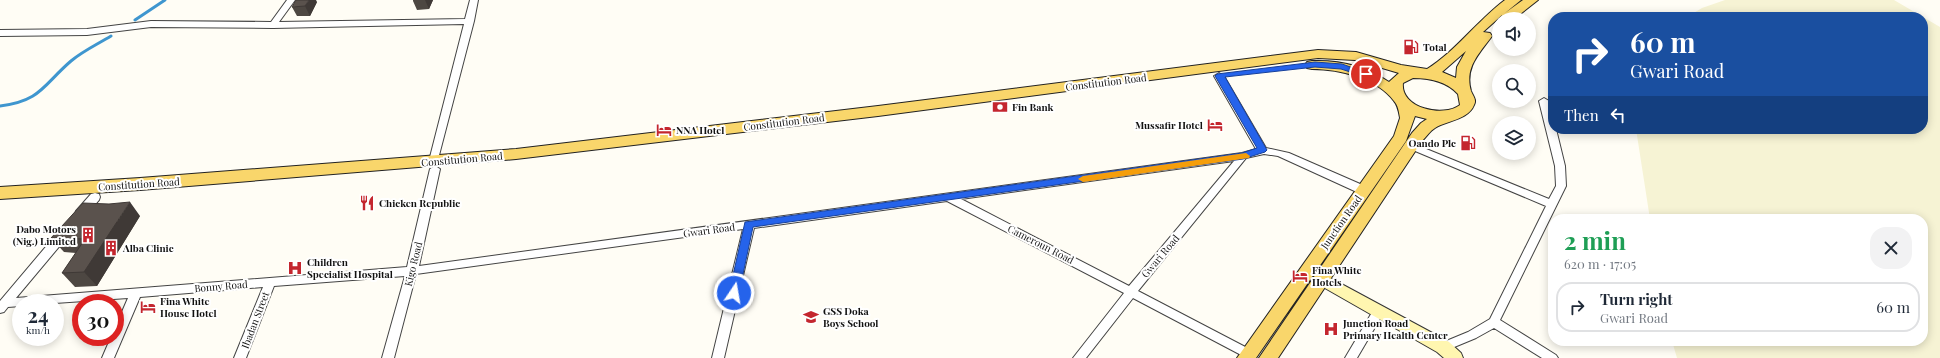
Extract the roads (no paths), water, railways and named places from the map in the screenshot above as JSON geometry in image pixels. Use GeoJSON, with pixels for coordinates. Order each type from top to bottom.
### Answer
{"type":"FeatureCollection","features":[{"type":"Feature","properties":{"kind":"main road"},"geometry":{"type":"LineString","coordinates":[[1400,98],[1395,88],[1397,82],[1402,77],[1426,73],[1453,58],[1491,17],[1514,0]]}},
{"type":"Feature","properties":{"kind":"main road"},"geometry":{"type":"LineString","coordinates":[[1515,12],[1531,0]]}},
{"type":"Feature","properties":{"kind":"main road"},"geometry":{"type":"LineString","coordinates":[[1464,91],[1462,70],[1466,61],[1486,36],[1492,31]]}},
{"type":"Feature","properties":{"kind":"main road","name":"Constitution Road"},"geometry":{"type":"LineString","coordinates":[[0,202],[95,197],[434,165],[675,145],[1318,54],[1356,56],[1400,69],[1426,73],[1451,80],[1464,91]]}},
{"type":"Feature","properties":{"kind":"main road","name":"Constitution Road"},"geometry":{"type":"LineString","coordinates":[[1004,99],[1328,64],[1342,66],[1366,74],[1389,88],[1400,98],[1422,113],[1446,116]]}},
{"type":"Feature","properties":{"kind":"main road","name":"Junction Road"},"geometry":{"type":"LineString","coordinates":[[1268,358],[1411,146],[1428,125],[1446,116],[1456,114],[1463,110],[1467,105],[1467,98],[1464,91]]}},
{"type":"Feature","properties":{"kind":"main road","name":"Junction Road"},"geometry":{"type":"LineString","coordinates":[[1248,356],[1405,129],[1408,118],[1400,98]]}},
{"type":"Feature","properties":{"kind":"main road","name":"Constitution Road"},"geometry":{"type":"LineString","coordinates":[[0,193],[434,165]]}},
{"type":"Feature","properties":{"kind":"street"},"geometry":{"type":"LineString","coordinates":[[273,25],[291,0]]}},
{"type":"Feature","properties":{"kind":"street","name":"Kigo Road"},"geometry":{"type":"LineString","coordinates":[[388,358],[412,271],[434,165],[474,0]]}},
{"type":"Feature","properties":{"kind":"street"},"geometry":{"type":"LineString","coordinates":[[2,35],[87,32],[150,24],[273,25],[470,21]]}},
{"type":"Feature","properties":{"kind":"street"},"geometry":{"type":"LineString","coordinates":[[1220,76],[1262,150]]}},
{"type":"Feature","properties":{"kind":"street"},"geometry":{"type":"LineString","coordinates":[[1544,101],[1548,117]]}},
{"type":"Feature","properties":{"kind":"street"},"geometry":{"type":"LineString","coordinates":[[1443,347],[1472,335],[1494,322],[1561,186],[1560,166],[1552,134]]}},
{"type":"Feature","properties":{"kind":"street"},"geometry":{"type":"LineString","coordinates":[[1411,146],[1551,204]]}},
{"type":"Feature","properties":{"kind":"street","name":"Gwari Road"},"geometry":{"type":"LineString","coordinates":[[412,271],[951,198],[1243,156],[1262,150],[1276,151],[1363,190]]}},
{"type":"Feature","properties":{"kind":"street","name":"Gwari Road"},"geometry":{"type":"LineString","coordinates":[[1079,358],[1243,156]]}},
{"type":"Feature","properties":{"kind":"street"},"geometry":{"type":"LineString","coordinates":[[3,306],[95,197]]}},
{"type":"Feature","properties":{"kind":"street","name":"Cameroun Road"},"geometry":{"type":"LineString","coordinates":[[951,198],[1132,291],[1248,356]]}},
{"type":"Feature","properties":{"kind":"street"},"geometry":{"type":"LineString","coordinates":[[718,358],[749,225]]}},
{"type":"Feature","properties":{"kind":"street","name":"Bonny Road"},"geometry":{"type":"LineString","coordinates":[[3,306],[136,293],[412,271]]}},
{"type":"Feature","properties":{"kind":"street"},"geometry":{"type":"LineString","coordinates":[[1321,279],[1443,347],[1455,358]]}},
{"type":"Feature","properties":{"kind":"street","name":"Ibadan Street"},"geometry":{"type":"LineString","coordinates":[[240,358],[270,282]]}},
{"type":"Feature","properties":{"kind":"street"},"geometry":{"type":"LineString","coordinates":[[108,358],[136,293]]}},
{"type":"Feature","properties":{"kind":"street"},"geometry":{"type":"LineString","coordinates":[[1351,358],[1378,312]]}},
{"type":"Feature","properties":{"kind":"street"},"geometry":{"type":"LineString","coordinates":[[1494,322],[1552,358]]}},
{"type":"Feature","properties":{"kind":"waterway"},"geometry":{"type":"LineString","coordinates":[[135,20],[165,0]]}},
{"type":"Feature","properties":{"kind":"waterway"},"geometry":{"type":"LineString","coordinates":[[0,106],[14,104],[33,96],[76,57],[111,36]]}},
{"type":"Feature","properties":{"kind":"place","name":"Total"},"geometry":{"type":"Point","coordinates":[1411,47]}},
{"type":"Feature","properties":{"kind":"place","name":"Fin Bank"},"geometry":{"type":"Point","coordinates":[1000,107]}},
{"type":"Feature","properties":{"kind":"place","name":"Mussafir Hotel"},"geometry":{"type":"Point","coordinates":[1215,125]}},
{"type":"Feature","properties":{"kind":"place","name":"NNA Hotel"},"geometry":{"type":"Point","coordinates":[664,130]}},
{"type":"Feature","properties":{"kind":"place","name":"Oando Plc"},"geometry":{"type":"Point","coordinates":[1468,143]}},
{"type":"Feature","properties":{"kind":"place","name":"Chicken Republic"},"geometry":{"type":"Point","coordinates":[367,203]}},
{"type":"Feature","properties":{"kind":"place","name":"Dabo Motors (Nig.) Limited"},"geometry":{"type":"Point","coordinates":[88,235]}},
{"type":"Feature","properties":{"kind":"place","name":"Alba Clinic"},"geometry":{"type":"Point","coordinates":[111,248]}},
{"type":"Feature","properties":{"kind":"place","name":"Children Specialist Hospital"},"geometry":{"type":"Point","coordinates":[295,268]}},
{"type":"Feature","properties":{"kind":"place","name":"Fina White Hotels"},"geometry":{"type":"Point","coordinates":[1300,276]}},
{"type":"Feature","properties":{"kind":"place","name":"Fina White House Hotel"},"geometry":{"type":"Point","coordinates":[148,307]}},
{"type":"Feature","properties":{"kind":"place","name":"GSS Doka Boys School"},"geometry":{"type":"Point","coordinates":[811,317]}},
{"type":"Feature","properties":{"kind":"place","name":"Junction Road Primary Health Center"},"geometry":{"type":"Point","coordinates":[1331,329]}}]}
